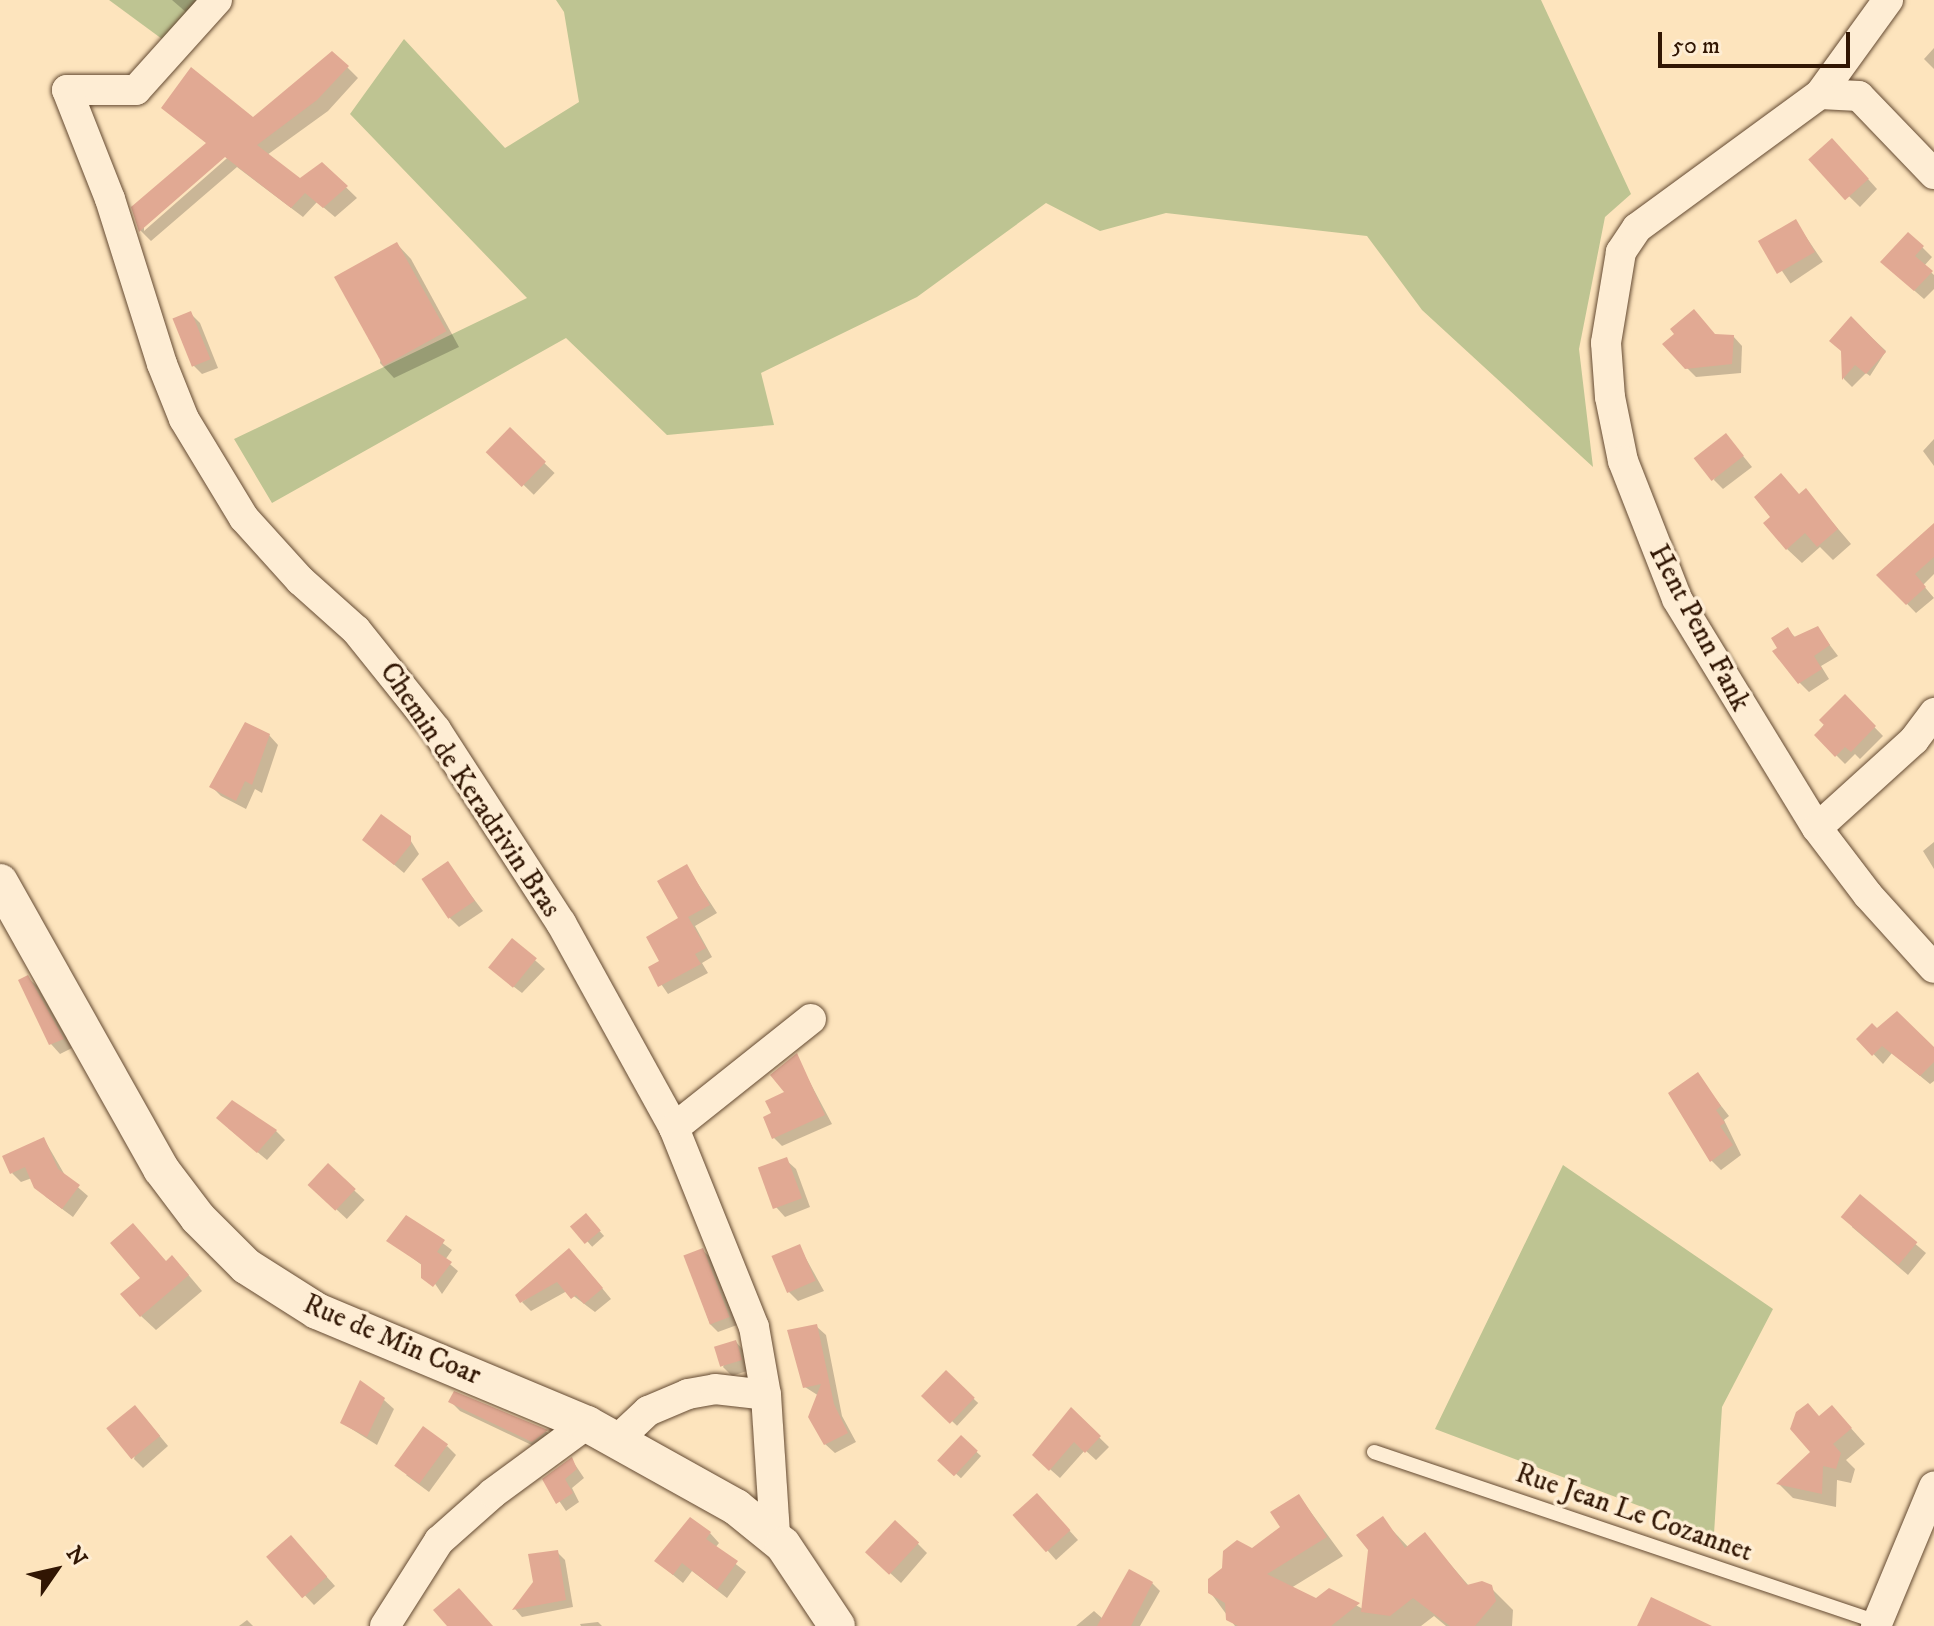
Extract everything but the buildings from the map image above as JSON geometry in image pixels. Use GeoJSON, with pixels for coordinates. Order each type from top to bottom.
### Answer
{"type":"FeatureCollection","features":[{"type":"Feature","properties":{"kind":"street","name":"Chemin de Keradrivin Bras"},"geometry":{"type":"LineString","coordinates":[[217,0],[136,90],[67,90],[110,199],[162,364],[205,457],[262,540],[356,630],[436,730],[561,923],[674,1128],[754,1327],[766,1395],[775,1536]]}},
{"type":"Feature","properties":{"kind":"street","name":"Hent Penn Fank"},"geometry":{"type":"LineString","coordinates":[[1888,0],[1820,94],[1637,228],[1621,252],[1606,343],[1610,397],[1623,461],[1655,552],[1702,644],[1817,828],[1868,895],[1934,968]]}},
{"type":"Feature","properties":{"kind":"street"},"geometry":{"type":"LineString","coordinates":[[1820,94],[1859,96],[1934,174]]}},
{"type":"Feature","properties":{"kind":"street"},"geometry":{"type":"LineString","coordinates":[[1817,828],[1914,740],[1934,713]]}},
{"type":"Feature","properties":{"kind":"street","name":"Rue de Min Coar"},"geometry":{"type":"LineString","coordinates":[[0,882],[161,1169],[198,1218],[246,1266],[317,1311],[382,1342],[602,1432],[736,1507],[775,1536],[837,1626]]}},
{"type":"Feature","properties":{"kind":"street"},"geometry":{"type":"LineString","coordinates":[[674,1128],[811,1019]]}},
{"type":"Feature","properties":{"kind":"street"},"geometry":{"type":"LineString","coordinates":[[385,1626],[439,1541],[493,1493],[602,1432],[688,1394],[715,1389],[766,1395]]}},
{"type":"Feature","properties":{"kind":"street"},"geometry":{"type":"LineString","coordinates":[[1877,1624],[1934,1487]]}},
{"type":"Feature","properties":{"kind":"lane","name":"Rue Jean Le Cozannet"},"geometry":{"type":"LineString","coordinates":[[1374,1452],[1877,1624]]}},
{"type":"Feature","properties":{"kind":"green space"},"geometry":{"type":"Polygon","coordinates":[[[109,0],[224,0],[177,50],[109,0]]]}},
{"type":"Feature","properties":{"kind":"green space"},"geometry":{"type":"Polygon","coordinates":[[[556,0],[1541,0],[1631,194],[1605,217],[1579,349],[1593,467],[1422,310],[1367,236],[1166,213],[1100,231],[1046,203],[917,297],[761,373],[774,425],[667,435],[566,338],[272,503],[234,439],[527,298],[350,114],[404,39],[505,148],[579,102],[564,12],[556,0]]]}},
{"type":"Feature","properties":{"kind":"green space"},"geometry":{"type":"Polygon","coordinates":[[[1563,1165],[1773,1309],[1722,1407],[1714,1534],[1435,1429],[1563,1165]]]}}]}
